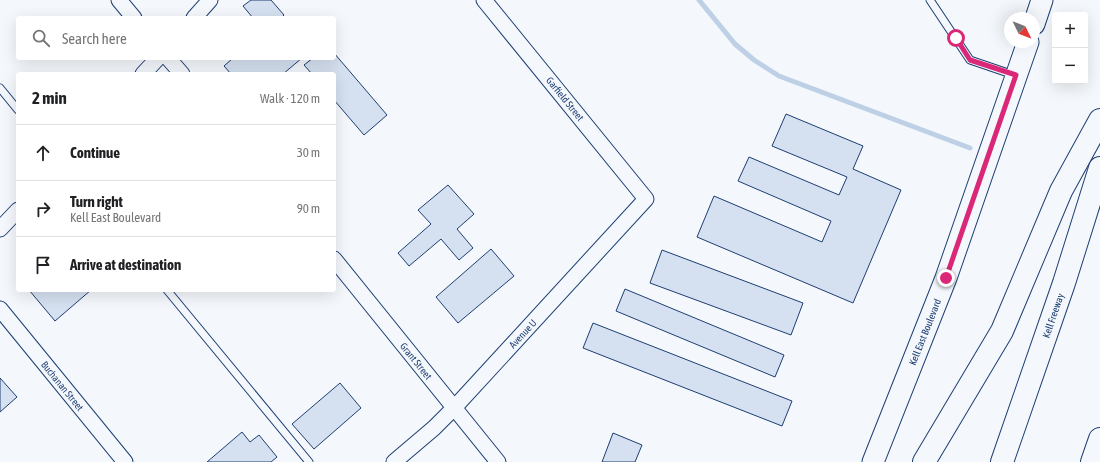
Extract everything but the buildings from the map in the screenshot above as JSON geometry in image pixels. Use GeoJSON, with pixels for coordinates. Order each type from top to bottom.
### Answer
{"type":"FeatureCollection","features":[{"type":"Feature","properties":{"kind":"highway"},"geometry":{"type":"LineString","coordinates":[[924,462],[1002,331],[1061,191],[1100,120]]}},
{"type":"Feature","properties":{"kind":"highway","name":"Kell Freeway"},"geometry":{"type":"LineString","coordinates":[[1002,462],[1064,283],[1100,168]]}},
{"type":"Feature","properties":{"kind":"highway"},"geometry":{"type":"LineString","coordinates":[[1092,462],[1100,439]]}},
{"type":"Feature","properties":{"kind":"main road"},"geometry":{"type":"LineString","coordinates":[[1038,12],[1042,0]]}},
{"type":"Feature","properties":{"kind":"main road","name":"Kell East Boulevard"},"geometry":{"type":"LineString","coordinates":[[872,462],[946,278],[1026,48]]}},
{"type":"Feature","properties":{"kind":"street"},"geometry":{"type":"LineString","coordinates":[[119,0],[132,16]]}},
{"type":"Feature","properties":{"kind":"street"},"geometry":{"type":"LineString","coordinates":[[196,16],[210,0]]}},
{"type":"Feature","properties":{"kind":"street","name":"Garfield Street"},"geometry":{"type":"LineString","coordinates":[[484,0],[646,199]]}},
{"type":"Feature","properties":{"kind":"street"},"geometry":{"type":"LineString","coordinates":[[145,72],[156,60]]}},
{"type":"Feature","properties":{"kind":"street"},"geometry":{"type":"LineString","coordinates":[[170,60],[180,72]]}},
{"type":"Feature","properties":{"kind":"street","name":"Avenue U"},"geometry":{"type":"LineString","coordinates":[[394,462],[434,428],[454,408],[646,199]]}},
{"type":"Feature","properties":{"kind":"street"},"geometry":{"type":"LineString","coordinates":[[0,230],[16,212]]}},
{"type":"Feature","properties":{"kind":"street","name":"Grant Street"},"geometry":{"type":"LineString","coordinates":[[336,261],[498,462]]}},
{"type":"Feature","properties":{"kind":"street","name":"Buchanan Street"},"geometry":{"type":"LineString","coordinates":[[0,309],[125,462]]}},
{"type":"Feature","properties":{"kind":"lane"},"geometry":{"type":"LineString","coordinates":[[930,0],[970,60],[1016,75]]}},
{"type":"Feature","properties":{"kind":"lane"},"geometry":{"type":"LineString","coordinates":[[0,88],[16,108]]}},
{"type":"Feature","properties":{"kind":"lane"},"geometry":{"type":"LineString","coordinates":[[169,292],[309,462]]}},
{"type":"Feature","properties":{"kind":"waterway"},"geometry":{"type":"LineString","coordinates":[[699,0],[735,44],[754,60],[779,76],[970,148]]}},
{"type":"Feature","properties":{"kind":"route"},"geometry":{"type":"LineString","coordinates":[[946,278],[1016,75],[970,60],[956,38]]}}]}
